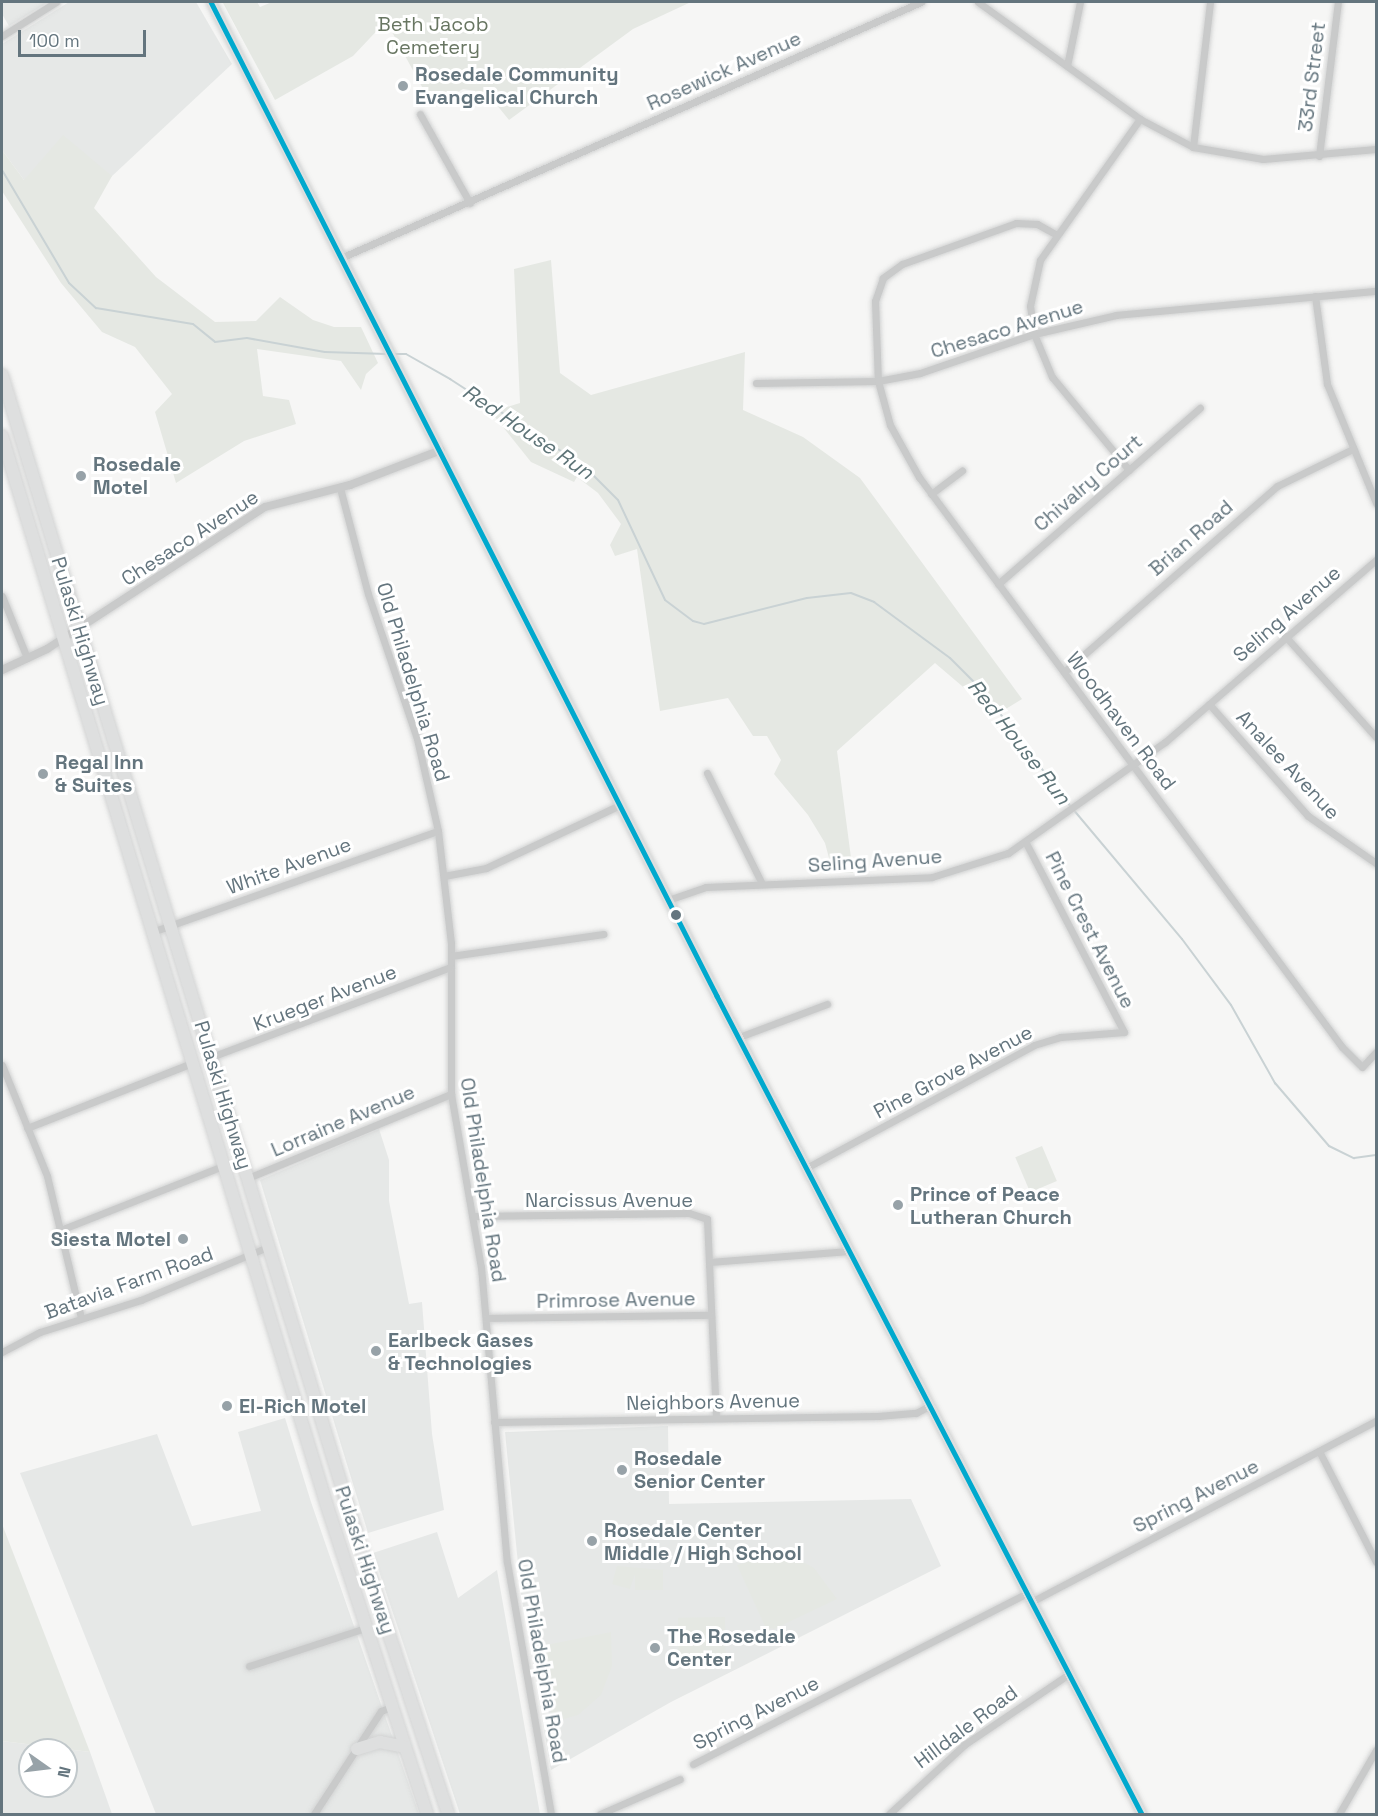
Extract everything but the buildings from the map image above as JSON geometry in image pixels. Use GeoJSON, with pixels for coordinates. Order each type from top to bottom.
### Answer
{"type":"FeatureCollection","features":[{"type":"Feature","properties":{"kind":"highway","name":"Pulaski Highway"},"geometry":{"type":"LineString","coordinates":[[2,375],[268,1247],[448,1815]]}},
{"type":"Feature","properties":{"kind":"highway","name":"Pulaski Highway"},"geometry":{"type":"LineString","coordinates":[[2,436],[250,1256],[365,1628],[427,1815]]}},
{"type":"Feature","properties":{"kind":"highway"},"geometry":{"type":"LineString","coordinates":[[357,1749],[380,1742],[405,1748]]}},
{"type":"Feature","properties":{"kind":"main road"},"geometry":{"type":"LineString","coordinates":[[212,2],[394,356],[668,900],[1142,1815]]}},
{"type":"Feature","properties":{"kind":"street"},"geometry":{"type":"LineString","coordinates":[[2,36],[56,2]]}},
{"type":"Feature","properties":{"kind":"street","name":"Rosewick Avenue"},"geometry":{"type":"LineString","coordinates":[[343,257],[470,203],[921,2]]}},
{"type":"Feature","properties":{"kind":"street"},"geometry":{"type":"LineString","coordinates":[[978,2],[1140,119],[1192,147],[1263,159],[1319,156],[1377,149]]}},
{"type":"Feature","properties":{"kind":"street"},"geometry":{"type":"LineString","coordinates":[[1068,66],[1080,2]]}},
{"type":"Feature","properties":{"kind":"street"},"geometry":{"type":"LineString","coordinates":[[1192,147],[1210,2]]}},
{"type":"Feature","properties":{"kind":"street","name":"33rd Street"},"geometry":{"type":"LineString","coordinates":[[1319,156],[1338,2]]}},
{"type":"Feature","properties":{"kind":"street"},"geometry":{"type":"LineString","coordinates":[[420,114],[470,203]]}},
{"type":"Feature","properties":{"kind":"street"},"geometry":{"type":"LineString","coordinates":[[1129,470],[1059,388],[1034,334],[1032,281],[1057,235],[1140,119]]}},
{"type":"Feature","properties":{"kind":"street","name":"Woodhaven Road"},"geometry":{"type":"LineString","coordinates":[[1057,235],[1037,224],[1022,222],[887,273],[875,301],[878,381],[895,437],[932,494],[998,584],[1362,1067],[1377,1052]]}},
{"type":"Feature","properties":{"kind":"street","name":"Chesaco Avenue"},"geometry":{"type":"LineString","coordinates":[[756,383],[878,381],[920,373],[1034,334],[1141,311],[1377,291]]}},
{"type":"Feature","properties":{"kind":"street"},"geometry":{"type":"LineString","coordinates":[[1315,296],[1324,371],[1377,503]]}},
{"type":"Feature","properties":{"kind":"street","name":"Chivalry Court"},"geometry":{"type":"LineString","coordinates":[[998,584],[1200,408]]}},
{"type":"Feature","properties":{"kind":"street","name":"Brian Road"},"geometry":{"type":"LineString","coordinates":[[1064,672],[1277,486],[1353,448]]}},
{"type":"Feature","properties":{"kind":"street","name":"Chesaco Avenue"},"geometry":{"type":"LineString","coordinates":[[2,670],[64,638],[265,507],[339,488],[441,450]]}},
{"type":"Feature","properties":{"kind":"street"},"geometry":{"type":"LineString","coordinates":[[932,494],[962,471]]}},
{"type":"Feature","properties":{"kind":"street","name":"Old Philadelphia Road"},"geometry":{"type":"LineString","coordinates":[[339,488],[368,594],[417,739],[438,831],[451,956],[451,1094],[474,1216],[511,1586],[551,1815]]}},
{"type":"Feature","properties":{"kind":"street","name":"Seling Avenue"},"geometry":{"type":"LineString","coordinates":[[668,900],[697,888],[932,877],[988,861],[1026,843],[1134,766],[1377,560]]}},
{"type":"Feature","properties":{"kind":"street"},"geometry":{"type":"LineString","coordinates":[[2,596],[27,658]]}},
{"type":"Feature","properties":{"kind":"street"},"geometry":{"type":"LineString","coordinates":[[1285,636],[1377,737]]}},
{"type":"Feature","properties":{"kind":"street","name":"Analee Avenue"},"geometry":{"type":"LineString","coordinates":[[1209,704],[1308,816],[1377,863]]}},
{"type":"Feature","properties":{"kind":"street"},"geometry":{"type":"LineString","coordinates":[[707,773],[762,884]]}},
{"type":"Feature","properties":{"kind":"street"},"geometry":{"type":"LineString","coordinates":[[444,876],[486,868],[620,805]]}},
{"type":"Feature","properties":{"kind":"street","name":"White Avenue"},"geometry":{"type":"LineString","coordinates":[[152,932],[438,831]]}},
{"type":"Feature","properties":{"kind":"street","name":"Pine Crest Avenue"},"geometry":{"type":"LineString","coordinates":[[1026,843],[1124,1032]]}},
{"type":"Feature","properties":{"kind":"street"},"geometry":{"type":"LineString","coordinates":[[451,956],[603,934]]}},
{"type":"Feature","properties":{"kind":"street","name":"Krueger Avenue"},"geometry":{"type":"LineString","coordinates":[[211,1058],[451,967]]}},
{"type":"Feature","properties":{"kind":"street"},"geometry":{"type":"LineString","coordinates":[[739,1037],[826,1004]]}},
{"type":"Feature","properties":{"kind":"street","name":"Pine Grove Avenue"},"geometry":{"type":"LineString","coordinates":[[806,1168],[1034,1045],[1061,1037],[1124,1032]]}},
{"type":"Feature","properties":{"kind":"street"},"geometry":{"type":"LineString","coordinates":[[27,1128],[192,1063]]}},
{"type":"Feature","properties":{"kind":"street"},"geometry":{"type":"LineString","coordinates":[[2,1065],[47,1176],[58,1232],[81,1318]]}},
{"type":"Feature","properties":{"kind":"street","name":"Lorraine Avenue"},"geometry":{"type":"LineString","coordinates":[[248,1178],[451,1094]]}},
{"type":"Feature","properties":{"kind":"street"},"geometry":{"type":"LineString","coordinates":[[58,1232],[223,1166]]}},
{"type":"Feature","properties":{"kind":"street","name":"Narcissus Avenue"},"geometry":{"type":"LineString","coordinates":[[474,1216],[689,1213],[707,1219],[710,1262]]}},
{"type":"Feature","properties":{"kind":"street","name":"Batavia Farm Road"},"geometry":{"type":"LineString","coordinates":[[2,1352],[81,1318],[250,1256],[268,1247]]}},
{"type":"Feature","properties":{"kind":"street"},"geometry":{"type":"LineString","coordinates":[[716,1418],[710,1315],[710,1262],[849,1251]]}},
{"type":"Feature","properties":{"kind":"street","name":"Primrose Avenue"},"geometry":{"type":"LineString","coordinates":[[486,1318],[710,1315]]}},
{"type":"Feature","properties":{"kind":"street","name":"Neighbors Avenue"},"geometry":{"type":"LineString","coordinates":[[494,1422],[903,1414],[929,1406]]}},
{"type":"Feature","properties":{"kind":"street","name":"Spring Avenue"},"geometry":{"type":"LineString","coordinates":[[693,1764],[1377,1421]]}},
{"type":"Feature","properties":{"kind":"street"},"geometry":{"type":"LineString","coordinates":[[1319,1451],[1377,1562]]}},
{"type":"Feature","properties":{"kind":"street"},"geometry":{"type":"LineString","coordinates":[[249,1666],[365,1628]]}},
{"type":"Feature","properties":{"kind":"street","name":"Hilldale Road"},"geometry":{"type":"LineString","coordinates":[[889,1815],[922,1779],[964,1745],[1069,1674]]}},
{"type":"Feature","properties":{"kind":"street"},"geometry":{"type":"LineString","coordinates":[[314,1815],[381,1711],[391,1707]]}},
{"type":"Feature","properties":{"kind":"street"},"geometry":{"type":"LineString","coordinates":[[1339,1815],[1377,1750]]}},
{"type":"Feature","properties":{"kind":"street"},"geometry":{"type":"LineString","coordinates":[[600,1815],[680,1779]]}},
{"type":"Feature","properties":{"kind":"shaded area"},"geometry":{"type":"Polygon","coordinates":[[[2,2],[48,2],[9,26],[2,14],[2,2]]]}},
{"type":"Feature","properties":{"kind":"shaded area"},"geometry":{"type":"Polygon","coordinates":[[[69,2],[196,2],[232,64],[111,177],[24,180],[2,150],[2,44],[69,2]]]}},
{"type":"Feature","properties":{"kind":"shaded area"},"geometry":{"type":"Polygon","coordinates":[[[379,1129],[389,1160],[389,1201],[409,1304],[422,1302],[432,1434],[444,1510],[368,1533],[260,1180],[379,1129]]]}},
{"type":"Feature","properties":{"kind":"shaded area"},"geometry":{"type":"Polygon","coordinates":[[[285,1418],[311,1502],[419,1814],[156,1814],[20,1473],[157,1434],[192,1526],[261,1511],[238,1432],[285,1418]]]}},
{"type":"Feature","properties":{"kind":"shaded area","name":"The Rosedale Center"},"geometry":{"type":"Polygon","coordinates":[[[668,1426],[669,1504],[911,1499],[941,1566],[671,1702],[551,1770],[521,1594],[505,1432],[668,1426]]]}},
{"type":"Feature","properties":{"kind":"shaded area"},"geometry":{"type":"Polygon","coordinates":[[[437,1532],[458,1598],[497,1570],[540,1814],[460,1814],[373,1553],[437,1532]]]}},
{"type":"Feature","properties":{"kind":"shaded area"},"geometry":{"type":"Polygon","coordinates":[[[2,1741],[18,1743],[18,1798],[78,1798],[78,1750],[90,1752],[112,1814],[2,1814],[2,1741]]]}},
{"type":"Feature","properties":{"kind":"green space","name":"Beth Jacob Cemetery"},"geometry":{"type":"Polygon","coordinates":[[[257,2],[260,7],[272,2],[691,2],[633,29],[509,120],[487,93],[463,89],[433,107],[386,21],[353,56],[275,100],[223,3],[257,2]]]}},
{"type":"Feature","properties":{"kind":"green space"},"geometry":{"type":"Polygon","coordinates":[[[63,135],[112,176],[94,208],[156,277],[215,322],[256,321],[280,297],[313,320],[334,327],[361,327],[378,363],[366,374],[361,390],[341,361],[257,349],[263,396],[289,400],[296,424],[244,441],[176,483],[155,412],[172,394],[135,347],[102,332],[61,283],[2,191],[2,150],[24,180],[63,135]]]}},
{"type":"Feature","properties":{"kind":"green space"},"geometry":{"type":"Polygon","coordinates":[[[551,260],[560,373],[591,395],[745,352],[743,410],[803,437],[860,478],[1022,699],[996,715],[935,663],[837,751],[853,873],[833,873],[825,843],[808,815],[774,774],[781,760],[767,736],[753,736],[728,698],[660,711],[637,549],[615,556],[610,545],[621,524],[598,493],[577,477],[574,482],[531,462],[491,412],[520,403],[514,269],[551,260]]]}},
{"type":"Feature","properties":{"kind":"green space"},"geometry":{"type":"Polygon","coordinates":[[[1042,1146],[1057,1181],[1030,1192],[1015,1157],[1042,1146]]]}},
{"type":"Feature","properties":{"kind":"green space"},"geometry":{"type":"Polygon","coordinates":[[[2,1524],[90,1752],[78,1750],[78,1738],[18,1738],[18,1743],[2,1741],[2,1524]]]}},
{"type":"Feature","properties":{"kind":"green space"},"geometry":{"type":"Polygon","coordinates":[[[769,1556],[799,1560],[814,1568],[837,1599],[774,1629],[765,1626],[737,1565],[769,1556]]]}},
{"type":"Feature","properties":{"kind":"green space"},"geometry":{"type":"Polygon","coordinates":[[[617,1566],[663,1570],[663,1590],[635,1590],[635,1574],[630,1589],[612,1584],[617,1566]]]}},
{"type":"Feature","properties":{"kind":"green space"},"geometry":{"type":"Polygon","coordinates":[[[725,1617],[726,1661],[679,1662],[678,1618],[725,1617]]]}},
{"type":"Feature","properties":{"kind":"green space"},"geometry":{"type":"Polygon","coordinates":[[[611,1632],[612,1666],[601,1695],[578,1715],[553,1722],[539,1654],[546,1645],[611,1632]]]}},
{"type":"Feature","properties":{"kind":"waterway","name":"Red House Run"},"geometry":{"type":"LineString","coordinates":[[2,170],[69,283],[96,308],[193,324],[215,342],[247,338],[325,352],[387,354]]}},
{"type":"Feature","properties":{"kind":"waterway","name":"Red House Run"},"geometry":{"type":"LineString","coordinates":[[393,354],[406,354],[450,379],[584,466],[618,500],[665,600],[693,621],[704,624],[807,598],[851,593],[874,602],[950,658],[983,691],[1067,802],[1182,939],[1231,1005],[1275,1083],[1329,1146],[1354,1158],[1376,1155]]}},
{"type":"Feature","properties":{"kind":"transit line"},"geometry":{"type":"LineString","coordinates":[[211,2],[717,996],[1142,1814]]}},
{"type":"Feature","properties":{"kind":"place","name":"Rosedale Community Evangelical Church"},"geometry":{"type":"Point","coordinates":[403,86]}},
{"type":"Feature","properties":{"kind":"place","name":"Rosedale Motel"},"geometry":{"type":"Point","coordinates":[81,476]}},
{"type":"Feature","properties":{"kind":"place","name":"Regal Inn & Suites"},"geometry":{"type":"Point","coordinates":[43,774]}},
{"type":"Feature","properties":{"kind":"place","name":"Prince of Peace Lutheran Church"},"geometry":{"type":"Point","coordinates":[898,1205]}},
{"type":"Feature","properties":{"kind":"place","name":"Siesta Motel"},"geometry":{"type":"Point","coordinates":[183,1239]}},
{"type":"Feature","properties":{"kind":"place","name":"Earlbeck Gases & Technologies"},"geometry":{"type":"Point","coordinates":[376,1351]}},
{"type":"Feature","properties":{"kind":"place","name":"El-Rich Motel"},"geometry":{"type":"Point","coordinates":[227,1406]}},
{"type":"Feature","properties":{"kind":"place","name":"Rosedale Senior Center"},"geometry":{"type":"Point","coordinates":[622,1470]}},
{"type":"Feature","properties":{"kind":"place","name":"Rosedale Center Middle / High School"},"geometry":{"type":"Point","coordinates":[592,1541]}},
{"type":"Feature","properties":{"kind":"place","name":"The Rosedale Center"},"geometry":{"type":"Point","coordinates":[655,1648]}}]}
